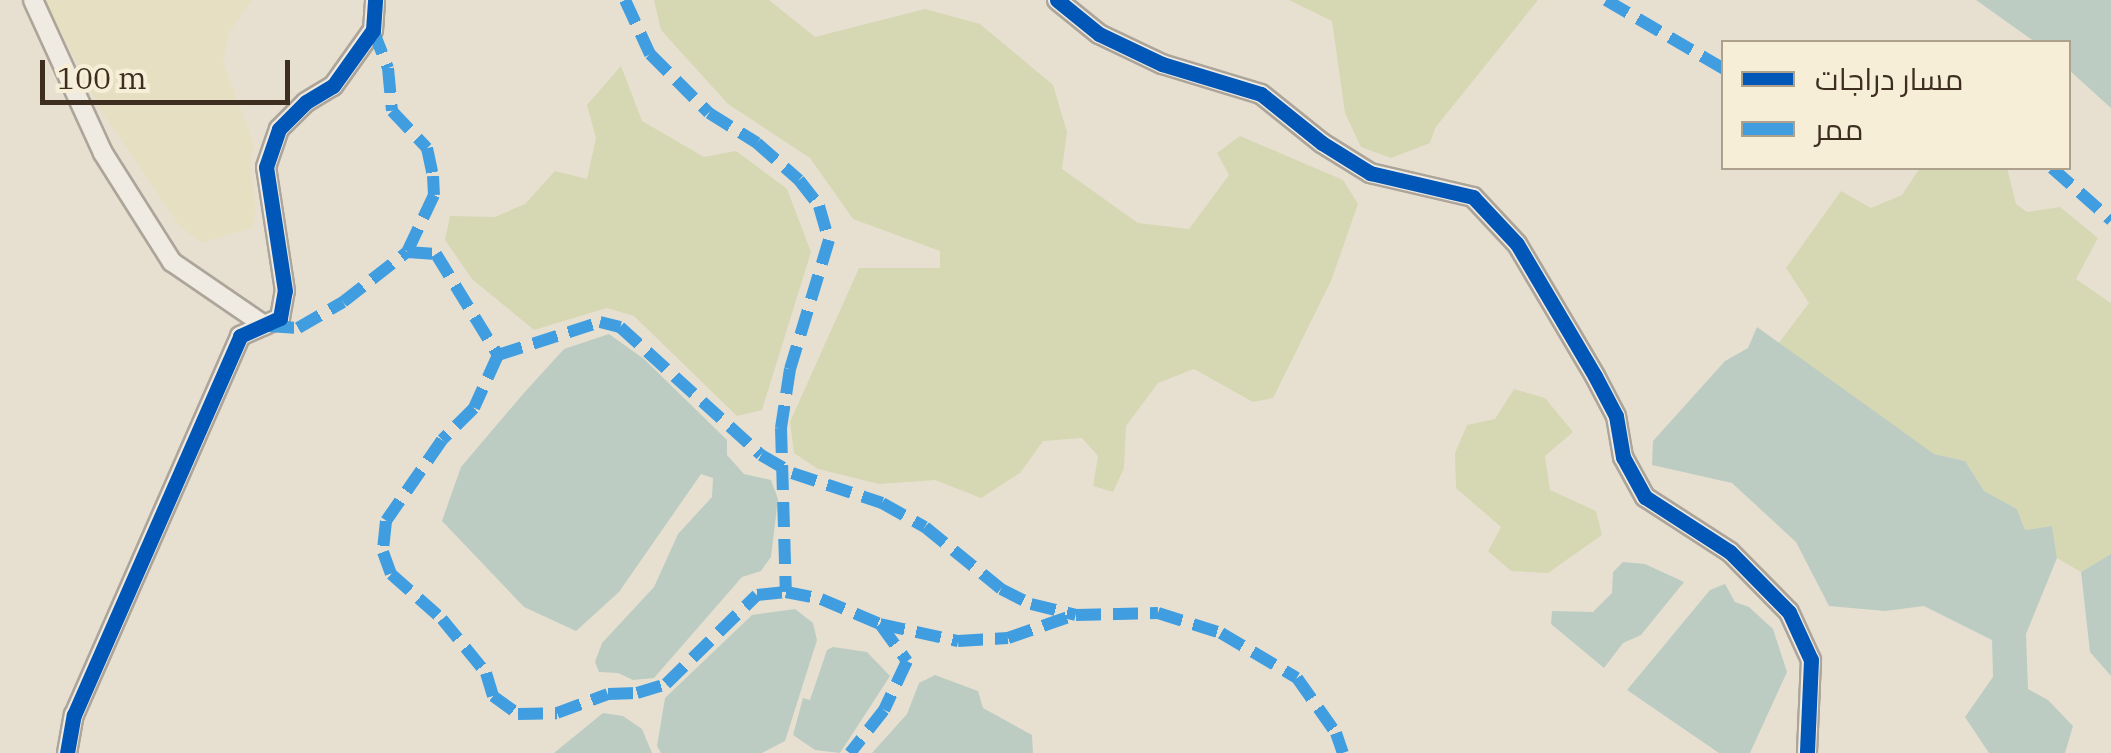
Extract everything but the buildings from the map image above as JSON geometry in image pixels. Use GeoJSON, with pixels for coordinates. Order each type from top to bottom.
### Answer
{"type":"FeatureCollection","features":[{"type":"Feature","properties":{"kind":"street"},"geometry":{"type":"LineString","coordinates":[[32,0],[103,153],[172,262],[264,325]]}},
{"type":"Feature","properties":{"kind":"street"},"geometry":{"type":"LineString","coordinates":[[67,753],[74,714],[240,336],[280,318],[285,291],[266,168],[278,129],[306,102],[334,86],[374,30],[375,0]]}},
{"type":"Feature","properties":{"kind":"street"},"geometry":{"type":"LineString","coordinates":[[1057,0],[1099,34],[1162,64],[1261,94],[1322,143],[1370,173],[1473,196],[1517,244],[1595,376],[1616,416],[1623,457],[1645,497],[1730,552],[1789,612],[1812,660],[1806,753]]}},
{"type":"Feature","properties":{"kind":"shaded area"},"geometry":{"type":"Polygon","coordinates":[[[45,0],[252,0],[229,33],[223,62],[254,144],[251,163],[256,214],[251,228],[201,243],[179,225],[100,109],[45,0]]]}},
{"type":"Feature","properties":{"kind":"shaded area"},"geometry":{"type":"Polygon","coordinates":[[[1976,0],[2111,0],[2111,108],[2071,72],[2071,40],[2032,40],[1976,0]]]}},
{"type":"Feature","properties":{"kind":"shaded area"},"geometry":{"type":"Polygon","coordinates":[[[1757,327],[1934,454],[1965,461],[1984,491],[2017,509],[2025,530],[2052,526],[2057,558],[2026,634],[2028,689],[2048,700],[2073,726],[2065,753],[1989,753],[1965,717],[1993,677],[1992,640],[1924,606],[1885,611],[1829,606],[1796,542],[1732,483],[1652,465],[1653,441],[1725,361],[1748,348],[1757,327]]]}},
{"type":"Feature","properties":{"kind":"shaded area"},"geometry":{"type":"Polygon","coordinates":[[[609,334],[644,359],[727,440],[727,455],[744,474],[771,480],[778,499],[771,557],[761,571],[742,577],[654,678],[633,680],[618,673],[599,672],[595,662],[602,643],[654,587],[678,534],[712,497],[713,478],[701,474],[619,592],[576,631],[524,607],[442,521],[461,467],[523,394],[564,349],[609,334]]]}},
{"type":"Feature","properties":{"kind":"shaded area"},"geometry":{"type":"Polygon","coordinates":[[[2111,554],[2111,676],[2090,652],[2081,572],[2111,554]]]}},
{"type":"Feature","properties":{"kind":"shaded area"},"geometry":{"type":"Polygon","coordinates":[[[1623,562],[1645,564],[1684,582],[1641,635],[1623,643],[1604,668],[1551,624],[1552,611],[1593,612],[1612,593],[1613,572],[1623,562]]]}},
{"type":"Feature","properties":{"kind":"shaded area"},"geometry":{"type":"Polygon","coordinates":[[[1725,584],[1735,602],[1749,607],[1773,629],[1787,672],[1750,753],[1719,753],[1627,690],[1710,590],[1725,584]]]}},
{"type":"Feature","properties":{"kind":"shaded area"},"geometry":{"type":"Polygon","coordinates":[[[795,609],[813,623],[817,640],[785,741],[762,753],[661,753],[657,746],[665,698],[752,615],[795,609]]]}},
{"type":"Feature","properties":{"kind":"shaded area"},"geometry":{"type":"Polygon","coordinates":[[[833,647],[867,652],[890,676],[840,753],[815,750],[793,735],[803,698],[810,700],[827,650],[833,647]]]}},
{"type":"Feature","properties":{"kind":"shaded area"},"geometry":{"type":"Polygon","coordinates":[[[935,675],[978,691],[983,708],[1032,735],[1033,753],[872,753],[907,714],[919,683],[935,675]]]}},
{"type":"Feature","properties":{"kind":"shaded area"},"geometry":{"type":"Polygon","coordinates":[[[603,713],[623,716],[642,729],[652,753],[554,753],[603,713]]]}},
{"type":"Feature","properties":{"kind":"green space"},"geometry":{"type":"Polygon","coordinates":[[[654,0],[769,0],[815,37],[925,9],[980,24],[1053,85],[1067,132],[1062,169],[1138,223],[1189,229],[1229,175],[1217,153],[1240,136],[1343,180],[1358,204],[1331,281],[1273,398],[1253,402],[1194,369],[1158,383],[1126,426],[1124,468],[1113,492],[1093,486],[1098,456],[1082,438],[1043,441],[1020,473],[981,498],[935,480],[879,484],[818,469],[794,453],[790,422],[859,268],[940,268],[940,251],[853,219],[810,158],[728,104],[661,30],[654,0]]]}},
{"type":"Feature","properties":{"kind":"green space"},"geometry":{"type":"Polygon","coordinates":[[[1289,0],[1538,0],[1435,128],[1430,143],[1391,158],[1361,147],[1345,113],[1332,21],[1289,0]]]}},
{"type":"Feature","properties":{"kind":"green space"},"geometry":{"type":"Polygon","coordinates":[[[621,66],[642,121],[704,157],[736,151],[787,189],[811,252],[762,410],[737,416],[634,316],[607,308],[534,330],[472,279],[445,240],[450,216],[495,217],[525,204],[555,171],[587,179],[596,138],[587,105],[621,66]]]}},
{"type":"Feature","properties":{"kind":"green space"},"geometry":{"type":"Polygon","coordinates":[[[1919,170],[2008,170],[2016,204],[2027,212],[2060,207],[2098,238],[2076,279],[2111,303],[2111,554],[2081,572],[2057,558],[2052,526],[2025,530],[2017,509],[1984,491],[1965,461],[1934,454],[1778,344],[1809,303],[1786,268],[1841,191],[1871,208],[1902,195],[1919,170]]]}},
{"type":"Feature","properties":{"kind":"green space"},"geometry":{"type":"Polygon","coordinates":[[[1514,389],[1545,398],[1573,432],[1545,456],[1550,490],[1596,511],[1602,535],[1548,573],[1511,571],[1488,551],[1501,527],[1456,488],[1455,453],[1467,425],[1495,419],[1514,389]]]}},
{"type":"Feature","properties":{"kind":"marked path"},"geometry":{"type":"LineString","coordinates":[[625,0],[650,54],[709,113],[757,143],[799,180],[819,206],[829,240],[790,369],[781,428],[786,592]]}},
{"type":"Feature","properties":{"kind":"marked path"},"geometry":{"type":"LineString","coordinates":[[1606,0],[1721,67]]}},
{"type":"Feature","properties":{"kind":"marked path"},"geometry":{"type":"LineString","coordinates":[[373,30],[388,68],[392,111],[427,148],[433,176],[434,195],[407,252]]}},
{"type":"Feature","properties":{"kind":"marked path"},"geometry":{"type":"LineString","coordinates":[[2054,170],[2111,220]]}},
{"type":"Feature","properties":{"kind":"marked path"},"geometry":{"type":"LineString","coordinates":[[269,326],[298,328],[343,302],[407,252],[436,254],[498,355],[474,408],[442,440],[386,521],[383,552],[391,574],[442,619],[486,673],[493,696],[518,714],[557,713],[608,694],[637,693],[666,684],[757,595],[786,592],[821,599],[880,624],[907,661],[884,710],[850,753]]}},
{"type":"Feature","properties":{"kind":"marked path"},"geometry":{"type":"LineString","coordinates":[[498,355],[600,322],[620,327],[761,455],[792,473],[882,503],[925,527],[1001,589],[1031,604],[1076,615],[1158,613],[1221,633],[1297,678],[1336,733],[1343,753]]}},
{"type":"Feature","properties":{"kind":"marked path"},"geometry":{"type":"LineString","coordinates":[[880,624],[958,641],[1008,638],[1074,615]]}},
{"type":"Feature","properties":{"kind":"cycle path"},"geometry":{"type":"LineString","coordinates":[[67,753],[74,715],[240,336],[280,318],[285,291],[266,167],[279,129],[306,102],[333,86],[373,30],[375,0]]}},
{"type":"Feature","properties":{"kind":"cycle path"},"geometry":{"type":"LineString","coordinates":[[1057,0],[1099,34],[1162,64],[1261,94],[1322,143],[1370,173],[1473,197],[1517,244],[1595,376],[1616,416],[1623,457],[1645,497],[1730,552],[1789,612],[1811,660],[1807,753]]}}]}
